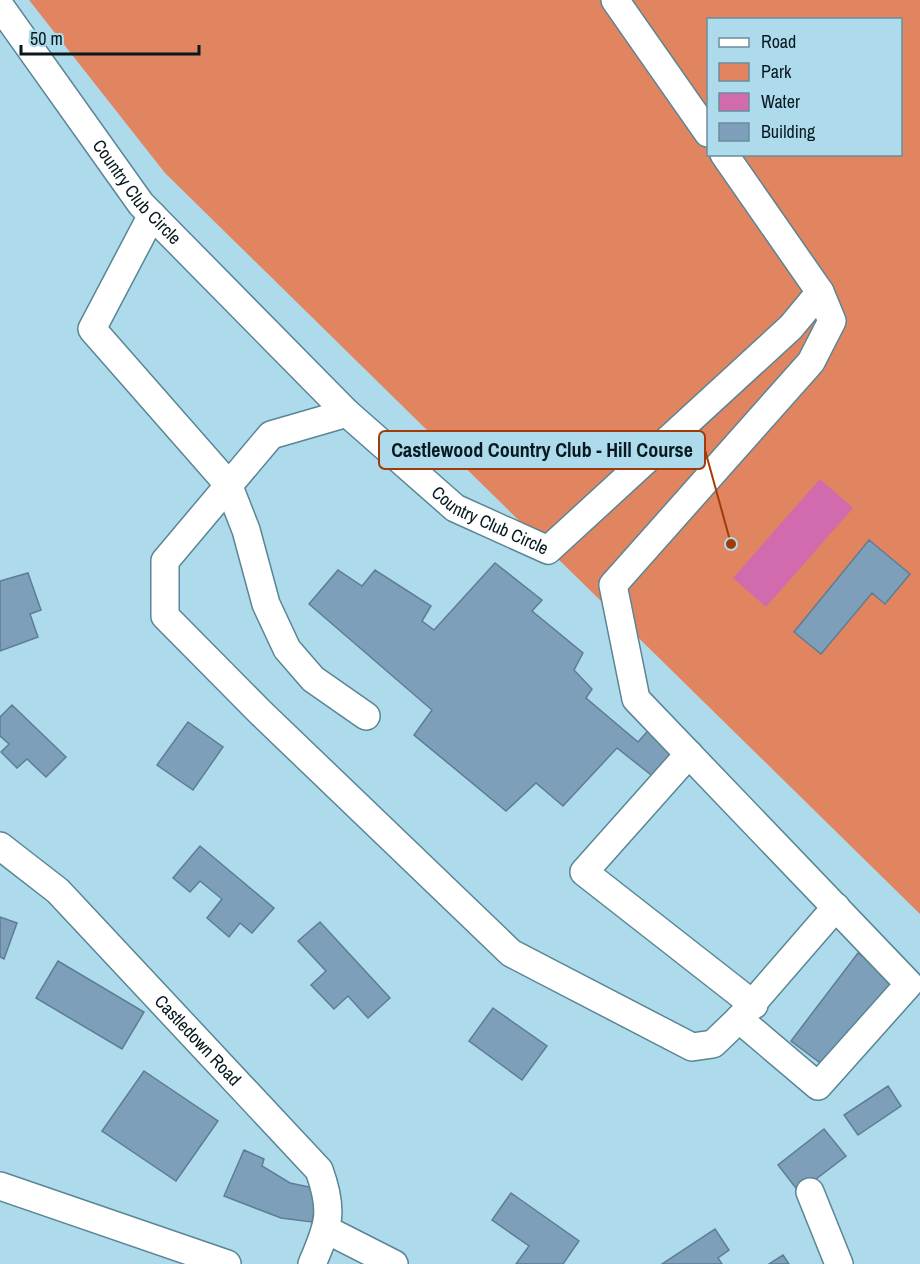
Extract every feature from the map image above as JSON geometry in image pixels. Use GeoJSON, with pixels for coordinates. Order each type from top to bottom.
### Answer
{"type":"FeatureCollection","features":[{"type":"Feature","properties":{"kind":"street"},"geometry":{"type":"LineString","coordinates":[[615,0],[707,132]]}},
{"type":"Feature","properties":{"kind":"street","name":"Country Club Circle"},"geometry":{"type":"LineString","coordinates":[[5,14],[152,215],[347,413],[454,508],[548,550],[792,327],[820,291]]}},
{"type":"Feature","properties":{"kind":"street"},"geometry":{"type":"LineString","coordinates":[[689,754],[584,872],[747,1012],[818,1086],[909,984],[836,907],[689,754],[636,699],[613,585],[811,362],[832,321],[820,291],[724,156]]}},
{"type":"Feature","properties":{"kind":"street"},"geometry":{"type":"LineString","coordinates":[[152,215],[92,329],[228,484],[246,530],[266,604],[287,649],[313,679],[366,716]]}},
{"type":"Feature","properties":{"kind":"street"},"geometry":{"type":"LineString","coordinates":[[347,413],[271,435],[165,561],[165,616],[260,712],[511,953],[693,1047],[713,1044],[747,1012],[836,907]]}},
{"type":"Feature","properties":{"kind":"street","name":"Castledown Road"},"geometry":{"type":"LineString","coordinates":[[0,846],[58,891],[319,1170],[327,1193],[327,1230],[312,1264]]}},
{"type":"Feature","properties":{"kind":"street"},"geometry":{"type":"LineString","coordinates":[[0,1186],[227,1264]]}},
{"type":"Feature","properties":{"kind":"street"},"geometry":{"type":"LineString","coordinates":[[810,1192],[839,1264]]}},
{"type":"Feature","properties":{"kind":"street"},"geometry":{"type":"LineString","coordinates":[[327,1230],[394,1264]]}},
{"type":"Feature","properties":{"kind":"green space"},"geometry":{"type":"Polygon","coordinates":[[[29,0],[920,0],[920,914],[165,173],[29,0]]]}},
{"type":"Feature","properties":{"kind":"water"},"geometry":{"type":"Polygon","coordinates":[[[820,479],[853,508],[766,607],[733,578],[820,479]]]}},
{"type":"Feature","properties":{"kind":"building"},"geometry":{"type":"Polygon","coordinates":[[[869,540],[910,574],[885,604],[872,593],[821,654],[794,632],[869,540]]]}},
{"type":"Feature","properties":{"kind":"building"},"geometry":{"type":"Polygon","coordinates":[[[495,563],[542,600],[532,611],[583,653],[574,670],[592,689],[586,698],[638,742],[653,725],[677,748],[655,778],[617,748],[563,806],[536,783],[506,811],[414,735],[432,710],[309,604],[338,570],[362,586],[375,570],[431,606],[422,621],[434,630],[495,563]]]}},
{"type":"Feature","properties":{"kind":"building"},"geometry":{"type":"Polygon","coordinates":[[[28,573],[41,610],[30,614],[38,637],[0,651],[0,581],[28,573]]]}},
{"type":"Feature","properties":{"kind":"building"},"geometry":{"type":"Polygon","coordinates":[[[12,705],[66,757],[46,777],[27,759],[17,768],[1,752],[9,744],[0,736],[0,717],[12,705]]]}},
{"type":"Feature","properties":{"kind":"building"},"geometry":{"type":"Polygon","coordinates":[[[188,722],[223,747],[193,790],[157,765],[188,722]]]}},
{"type":"Feature","properties":{"kind":"building"},"geometry":{"type":"Polygon","coordinates":[[[200,846],[274,908],[252,933],[240,923],[229,937],[207,918],[222,899],[200,881],[190,892],[173,878],[200,846]]]}},
{"type":"Feature","properties":{"kind":"building"},"geometry":{"type":"Polygon","coordinates":[[[0,917],[17,923],[4,959],[0,957],[0,917]]]}},
{"type":"Feature","properties":{"kind":"building"},"geometry":{"type":"Polygon","coordinates":[[[320,922],[390,998],[368,1018],[348,996],[334,1009],[311,985],[326,971],[298,941],[320,922]]]}},
{"type":"Feature","properties":{"kind":"building"},"geometry":{"type":"Polygon","coordinates":[[[858,953],[894,981],[827,1068],[791,1041],[858,953]]]}},
{"type":"Feature","properties":{"kind":"building"},"geometry":{"type":"Polygon","coordinates":[[[58,961],[144,1012],[122,1049],[36,998],[58,961]]]}},
{"type":"Feature","properties":{"kind":"building"},"geometry":{"type":"Polygon","coordinates":[[[493,1008],[547,1046],[522,1080],[469,1041],[493,1008]]]}},
{"type":"Feature","properties":{"kind":"building"},"geometry":{"type":"Polygon","coordinates":[[[144,1071],[218,1121],[176,1181],[102,1131],[144,1071]]]}},
{"type":"Feature","properties":{"kind":"building"},"geometry":{"type":"Polygon","coordinates":[[[888,1086],[901,1106],[858,1135],[844,1115],[888,1086]]]}},
{"type":"Feature","properties":{"kind":"building"},"geometry":{"type":"Polygon","coordinates":[[[824,1129],[846,1156],[799,1192],[778,1165],[824,1129]]]}},
{"type":"Feature","properties":{"kind":"building"},"geometry":{"type":"Polygon","coordinates":[[[244,1150],[264,1159],[262,1166],[290,1183],[319,1189],[312,1222],[281,1218],[224,1196],[244,1150]]]}},
{"type":"Feature","properties":{"kind":"building"},"geometry":{"type":"Polygon","coordinates":[[[511,1193],[579,1241],[563,1264],[516,1264],[529,1246],[492,1220],[511,1193]]]}},
{"type":"Feature","properties":{"kind":"building"},"geometry":{"type":"Polygon","coordinates":[[[715,1229],[729,1250],[718,1258],[722,1264],[662,1264],[715,1229]]]}},
{"type":"Feature","properties":{"kind":"building"},"geometry":{"type":"Polygon","coordinates":[[[783,1255],[789,1264],[769,1264],[783,1255]]]}},
{"type":"Feature","properties":{"kind":"place","name":"Castlewood Country Club - Hill Course"},"geometry":{"type":"Point","coordinates":[731,544]}}]}
